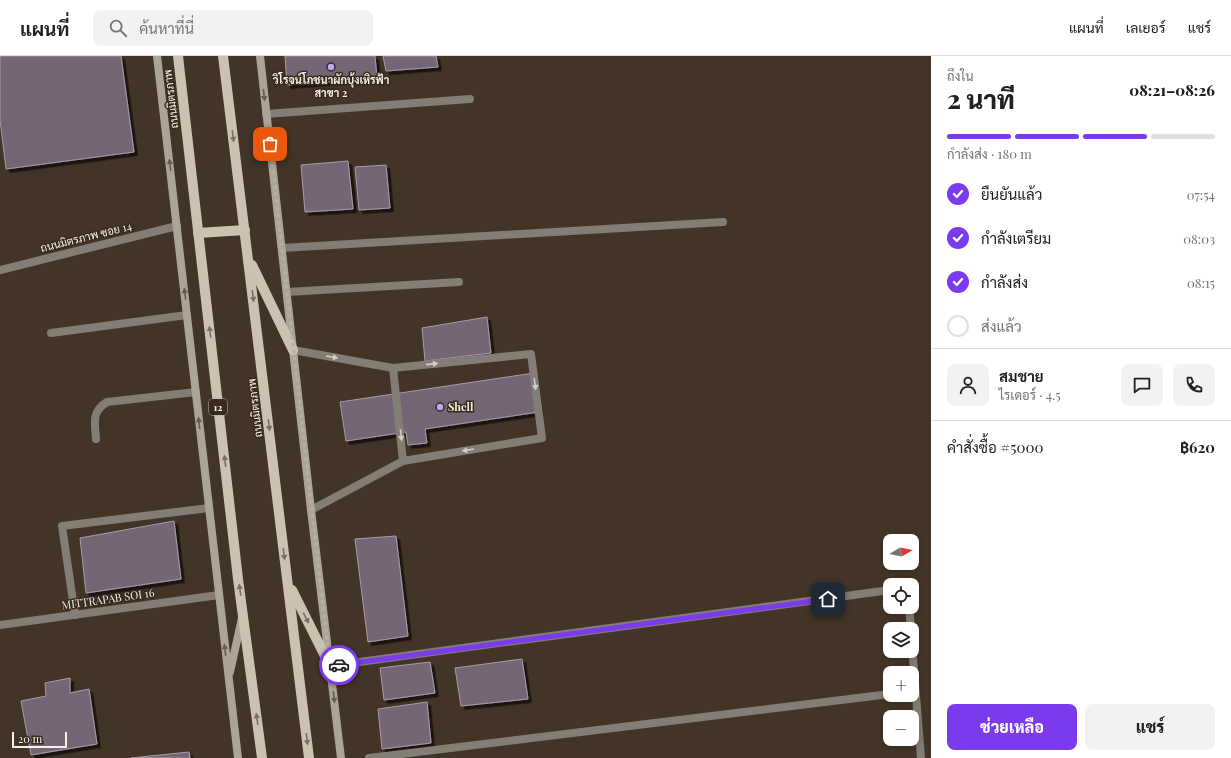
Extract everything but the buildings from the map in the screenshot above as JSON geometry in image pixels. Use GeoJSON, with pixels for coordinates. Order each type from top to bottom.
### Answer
{"type":"FeatureCollection","features":[{"type":"Feature","properties":{"kind":"main road"},"geometry":{"type":"LineString","coordinates":[[157,56],[238,758]]}},
{"type":"Feature","properties":{"kind":"main road","name":"ถนนมิตรภาพ"},"geometry":{"type":"LineString","coordinates":[[178,56],[243,614],[262,758]]}},
{"type":"Feature","properties":{"kind":"main road","name":"ถนนมิตรภาพ"},"geometry":{"type":"LineString","coordinates":[[223,56],[309,758]]}},
{"type":"Feature","properties":{"kind":"main road"},"geometry":{"type":"LineString","coordinates":[[260,56],[311,510],[341,758]]}},
{"type":"Feature","properties":{"kind":"main road"},"geometry":{"type":"LineString","coordinates":[[198,233],[245,230]]}},
{"type":"Feature","properties":{"kind":"main road"},"geometry":{"type":"LineString","coordinates":[[248,258],[293,350]]}},
{"type":"Feature","properties":{"kind":"main road"},"geometry":{"type":"LineString","coordinates":[[288,583],[330,666]]}},
{"type":"Feature","properties":{"kind":"main road"},"geometry":{"type":"LineString","coordinates":[[228,678],[243,614]]}},
{"type":"Feature","properties":{"kind":"street"},"geometry":{"type":"LineString","coordinates":[[266,114],[470,99]]}},
{"type":"Feature","properties":{"kind":"street"},"geometry":{"type":"LineString","coordinates":[[282,248],[723,222]]}},
{"type":"Feature","properties":{"kind":"street","name":"ถนนมิตรภาพ ซอย 14"},"geometry":{"type":"LineString","coordinates":[[0,270],[177,226]]}},
{"type":"Feature","properties":{"kind":"street"},"geometry":{"type":"LineString","coordinates":[[287,292],[459,282]]}},
{"type":"Feature","properties":{"kind":"street"},"geometry":{"type":"LineString","coordinates":[[51,333],[187,315]]}},
{"type":"Feature","properties":{"kind":"street"},"geometry":{"type":"LineString","coordinates":[[293,350],[394,368],[531,354],[542,438],[403,461],[311,510]]}},
{"type":"Feature","properties":{"kind":"street"},"geometry":{"type":"LineString","coordinates":[[394,368],[403,461]]}},
{"type":"Feature","properties":{"kind":"street"},"geometry":{"type":"LineString","coordinates":[[96,439],[95,419],[97,412],[108,402],[196,392]]}},
{"type":"Feature","properties":{"kind":"street"},"geometry":{"type":"LineString","coordinates":[[75,614],[62,526],[209,508]]}},
{"type":"Feature","properties":{"kind":"street"},"geometry":{"type":"LineString","coordinates":[[330,666],[883,591]]}},
{"type":"Feature","properties":{"kind":"street","name":"MITTRAPAB SOI 16"},"geometry":{"type":"LineString","coordinates":[[0,625],[219,595]]}},
{"type":"Feature","properties":{"kind":"street"},"geometry":{"type":"LineString","coordinates":[[369,758],[883,695]]}},
{"type":"Feature","properties":{"kind":"street"},"geometry":{"type":"LineString","coordinates":[[915,702],[921,758]]}},
{"type":"Feature","properties":{"kind":"way so far"},"geometry":{"type":"LineString","coordinates":[[270,144],[330,666],[339,665]]}},
{"type":"Feature","properties":{"kind":"place","name":"วิโรจน์โภชนาผักบุ้งเหิรฟ้า สาขา 2"},"geometry":{"type":"Point","coordinates":[331,67]}},
{"type":"Feature","properties":{"kind":"place","name":"Shell"},"geometry":{"type":"Point","coordinates":[440,407]}},
{"type":"Feature","properties":{"kind":"route"},"geometry":{"type":"LineString","coordinates":[[339,665],[828,599]]}}]}
